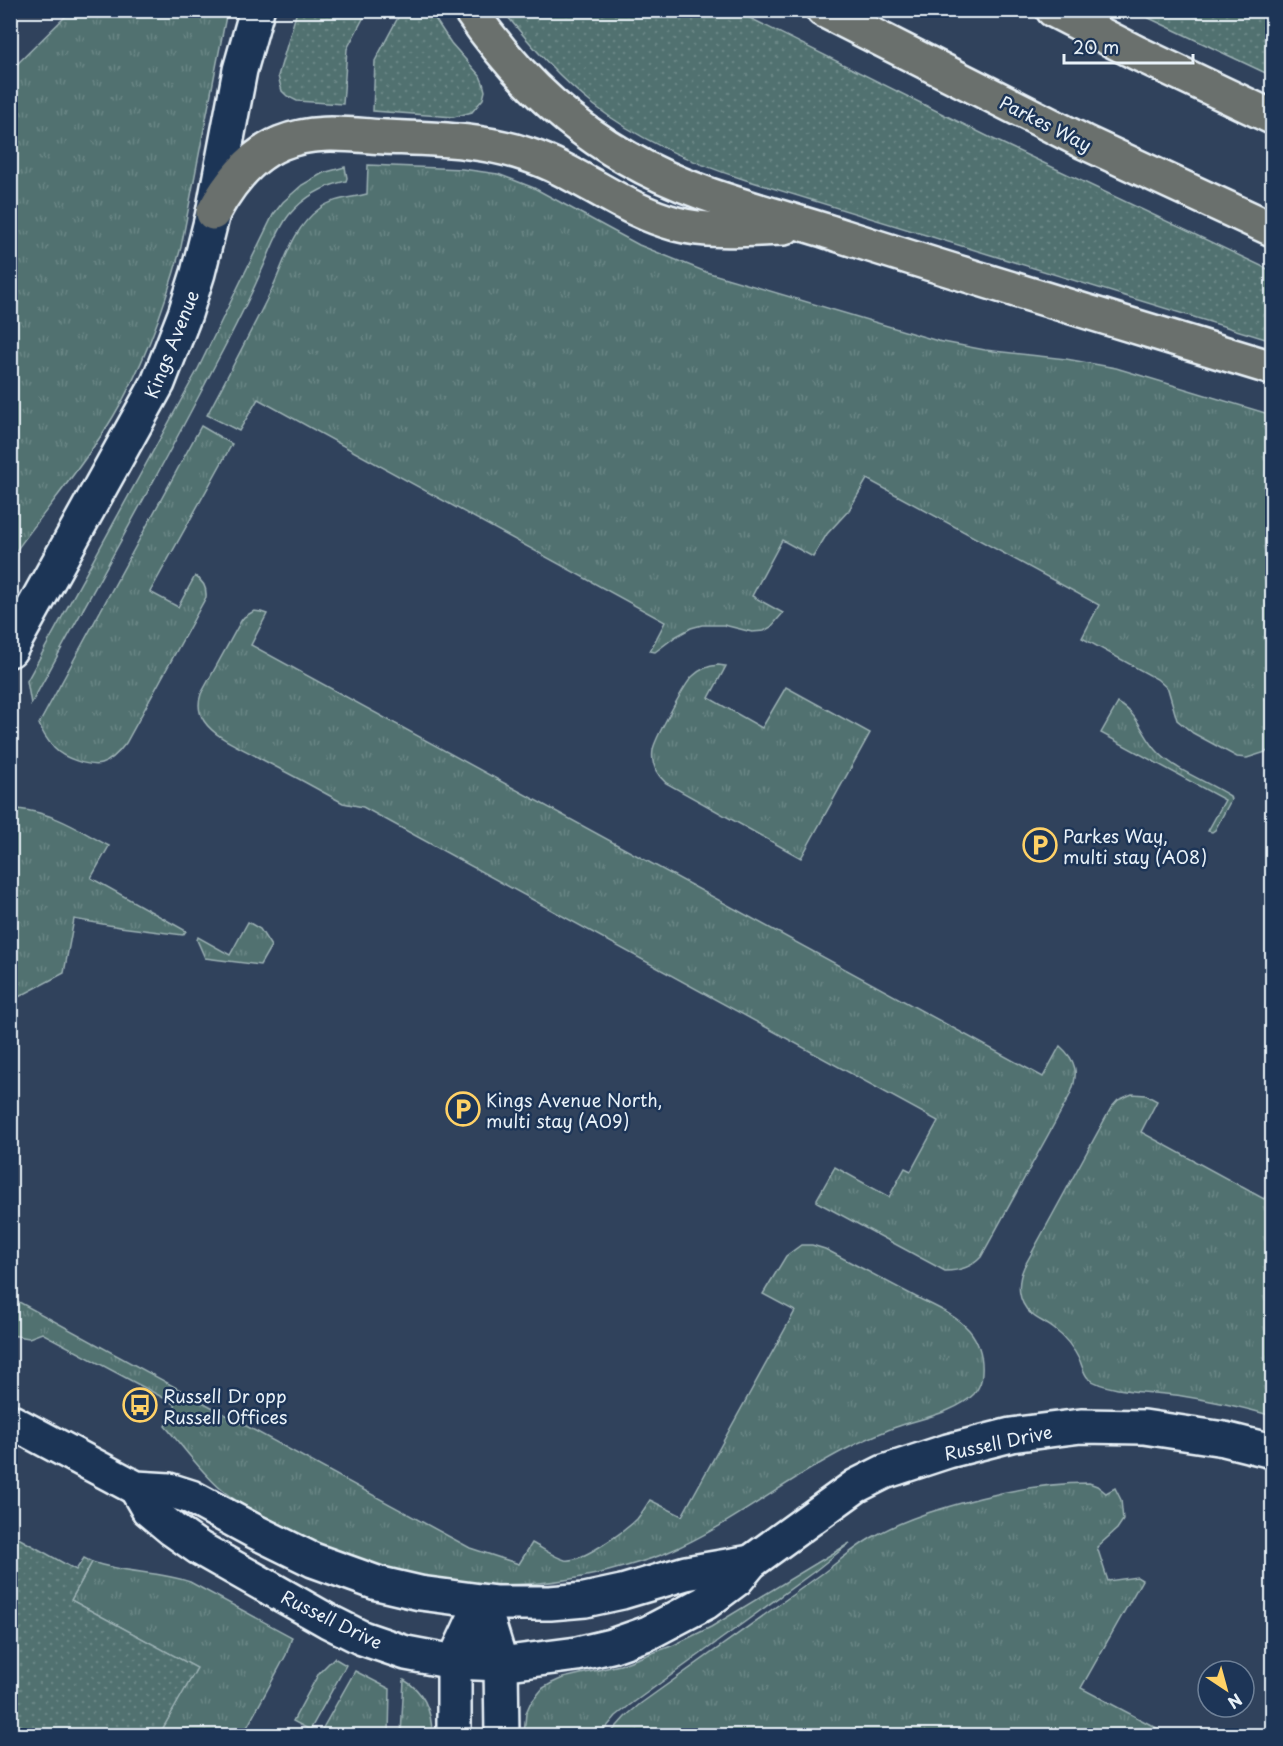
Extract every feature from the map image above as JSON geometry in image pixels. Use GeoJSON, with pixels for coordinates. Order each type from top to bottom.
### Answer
{"type":"FeatureCollection","features":[{"type":"Feature","properties":{"kind":"main road"},"geometry":{"type":"LineString","coordinates":[[470,10],[500,52],[580,128],[619,154],[688,188],[724,201],[1272,368]]}},
{"type":"Feature","properties":{"kind":"main road","name":"Parkes Way"},"geometry":{"type":"LineString","coordinates":[[823,10],[1084,142],[1272,229]]}},
{"type":"Feature","properties":{"kind":"main road"},"geometry":{"type":"LineString","coordinates":[[1053,10],[1272,117]]}},
{"type":"Feature","properties":{"kind":"main road"},"geometry":{"type":"LineString","coordinates":[[213,213],[240,173],[279,144],[303,136],[358,135],[453,140],[495,146],[528,154],[564,170],[636,209],[677,224],[714,229],[816,228]]}},
{"type":"Feature","properties":{"kind":"street","name":"Kings Avenue"},"geometry":{"type":"LineString","coordinates":[[10,650],[21,622],[158,382],[185,314],[213,213],[240,70],[257,10]]}},
{"type":"Feature","properties":{"kind":"street","name":"Russell Drive"},"geometry":{"type":"LineString","coordinates":[[10,1421],[136,1488],[169,1490],[191,1497],[284,1546],[342,1572],[420,1593],[482,1602],[524,1605],[585,1600],[622,1592],[686,1573],[751,1562]]}},
{"type":"Feature","properties":{"kind":"street","name":"Russell Drive"},"geometry":{"type":"LineString","coordinates":[[136,1488],[148,1509],[199,1548],[362,1638],[406,1653],[454,1662],[501,1664],[577,1654],[611,1646],[648,1633],[705,1604],[737,1579],[751,1562],[856,1486],[884,1472],[938,1454],[1011,1435],[1081,1426],[1144,1427],[1224,1439],[1272,1451]]}},
{"type":"Feature","properties":{"kind":"street"},"geometry":{"type":"LineString","coordinates":[[454,1736],[454,1662],[482,1602]]}},
{"type":"Feature","properties":{"kind":"street"},"geometry":{"type":"LineString","coordinates":[[482,1602],[501,1664],[502,1736]]}},
{"type":"Feature","properties":{"kind":"green space"},"geometry":{"type":"Polygon","coordinates":[[[402,10],[430,11],[451,43],[480,76],[485,91],[483,99],[472,112],[454,117],[373,111],[375,61],[402,10]]]}},
{"type":"Feature","properties":{"kind":"green space"},"geometry":{"type":"Polygon","coordinates":[[[71,11],[227,11],[181,247],[153,334],[135,376],[113,417],[11,558],[11,70],[71,11]]]}},
{"type":"Feature","properties":{"kind":"green space"},"geometry":{"type":"Polygon","coordinates":[[[297,11],[367,11],[347,49],[343,104],[297,101],[282,91],[278,76],[297,11]]]}},
{"type":"Feature","properties":{"kind":"green space"},"geometry":{"type":"Polygon","coordinates":[[[503,11],[736,11],[995,140],[1272,271],[1272,341],[746,180],[686,158],[630,130],[582,96],[558,73],[503,11]]]}},
{"type":"Feature","properties":{"kind":"green space"},"geometry":{"type":"Polygon","coordinates":[[[1134,11],[1272,11],[1272,76],[1134,11]]]}},
{"type":"Feature","properties":{"kind":"green space"},"geometry":{"type":"Polygon","coordinates":[[[368,165],[462,169],[498,174],[534,188],[639,245],[706,272],[938,341],[985,350],[1066,359],[1116,368],[1272,415],[1272,750],[1247,758],[1237,757],[1193,733],[1177,720],[1168,689],[1157,679],[1082,638],[1099,605],[867,479],[849,510],[827,534],[813,557],[782,540],[752,596],[783,613],[771,627],[764,631],[752,632],[724,625],[702,625],[675,637],[655,652],[650,651],[665,622],[258,399],[239,431],[207,415],[302,226],[324,205],[336,200],[367,194],[368,165]]]}},
{"type":"Feature","properties":{"kind":"green space"},"geometry":{"type":"Polygon","coordinates":[[[345,167],[346,181],[322,189],[308,198],[289,215],[280,228],[245,308],[193,408],[31,704],[27,681],[197,371],[273,215],[283,202],[302,185],[323,173],[345,167]]]}},
{"type":"Feature","properties":{"kind":"green space"},"geometry":{"type":"Polygon","coordinates":[[[201,426],[232,444],[150,592],[178,607],[195,576],[204,585],[206,597],[124,746],[105,763],[96,765],[76,761],[54,748],[39,724],[201,426]]]}},
{"type":"Feature","properties":{"kind":"green space"},"geometry":{"type":"Polygon","coordinates":[[[254,611],[267,614],[251,645],[1043,1077],[1060,1046],[1070,1057],[1075,1068],[1073,1087],[981,1257],[964,1268],[945,1271],[817,1202],[835,1167],[889,1197],[905,1168],[911,1171],[938,1121],[363,807],[343,803],[215,733],[201,714],[199,704],[201,694],[241,621],[254,611]]]}},
{"type":"Feature","properties":{"kind":"green space"},"geometry":{"type":"Polygon","coordinates":[[[718,665],[726,666],[709,698],[762,728],[786,687],[870,733],[801,858],[666,783],[655,768],[653,750],[655,744],[684,689],[698,671],[718,665]]]}},
{"type":"Feature","properties":{"kind":"green space"},"geometry":{"type":"Polygon","coordinates":[[[1118,703],[1131,713],[1153,746],[1167,760],[1230,796],[1231,800],[1215,830],[1208,831],[1225,800],[1101,733],[1118,703]]]}},
{"type":"Feature","properties":{"kind":"green space"},"geometry":{"type":"Polygon","coordinates":[[[18,809],[55,818],[109,846],[91,878],[186,931],[183,935],[74,919],[64,973],[11,1001],[10,810],[18,809]]]}},
{"type":"Feature","properties":{"kind":"green space"},"geometry":{"type":"Polygon","coordinates":[[[248,922],[260,929],[271,946],[260,965],[205,958],[197,940],[198,937],[230,955],[248,922]]]}},
{"type":"Feature","properties":{"kind":"green space"},"geometry":{"type":"Polygon","coordinates":[[[1132,1094],[1146,1095],[1157,1101],[1141,1132],[1264,1199],[1272,1185],[1272,1416],[1205,1400],[1119,1389],[1096,1383],[1088,1378],[1078,1357],[1065,1339],[1031,1314],[1023,1303],[1019,1285],[1024,1267],[1111,1108],[1118,1100],[1132,1094]]]}},
{"type":"Feature","properties":{"kind":"green space"},"geometry":{"type":"Polygon","coordinates":[[[801,1245],[812,1245],[825,1249],[958,1320],[969,1330],[978,1345],[982,1367],[979,1387],[974,1394],[958,1406],[880,1433],[854,1445],[806,1471],[691,1542],[650,1559],[579,1578],[535,1583],[491,1584],[448,1581],[406,1573],[363,1561],[322,1545],[243,1505],[214,1483],[165,1426],[175,1409],[175,1404],[42,1333],[29,1338],[11,1335],[10,1297],[470,1548],[519,1564],[532,1543],[561,1559],[572,1560],[603,1545],[623,1530],[637,1519],[650,1500],[682,1516],[795,1311],[763,1294],[786,1256],[801,1245]]]}},
{"type":"Feature","properties":{"kind":"green space"},"geometry":{"type":"Polygon","coordinates":[[[1089,1483],[1106,1493],[1115,1488],[1121,1500],[1123,1520],[1117,1529],[1097,1547],[1108,1581],[1137,1577],[1142,1580],[1081,1688],[1170,1735],[609,1735],[640,1704],[859,1546],[884,1531],[924,1514],[993,1495],[1047,1485],[1089,1483]]]}},
{"type":"Feature","properties":{"kind":"green space"},"geometry":{"type":"Polygon","coordinates":[[[11,1534],[76,1570],[84,1558],[92,1562],[71,1600],[197,1668],[159,1735],[11,1735],[11,1534]]]}},
{"type":"Feature","properties":{"kind":"green space"},"geometry":{"type":"Polygon","coordinates":[[[850,1543],[630,1705],[616,1716],[600,1735],[524,1735],[526,1713],[543,1688],[563,1678],[620,1665],[674,1645],[711,1627],[850,1543]]]}},
{"type":"Feature","properties":{"kind":"green space"},"geometry":{"type":"Polygon","coordinates":[[[92,1562],[190,1582],[292,1637],[286,1655],[243,1735],[159,1735],[196,1668],[71,1600],[92,1562]]]}},
{"type":"Feature","properties":{"kind":"green space"},"geometry":{"type":"Polygon","coordinates":[[[334,1658],[346,1665],[310,1730],[293,1721],[319,1673],[334,1658]]]}},
{"type":"Feature","properties":{"kind":"green space"},"geometry":{"type":"Polygon","coordinates":[[[355,1671],[390,1689],[389,1735],[319,1735],[355,1671]]]}},
{"type":"Feature","properties":{"kind":"green space"},"geometry":{"type":"Polygon","coordinates":[[[404,1680],[417,1690],[426,1703],[431,1718],[432,1735],[401,1735],[404,1680]]]}},
{"type":"Feature","properties":{"kind":"place","name":"Parkes Way, multi stay (A08)"},"geometry":{"type":"Point","coordinates":[1040,845]}},
{"type":"Feature","properties":{"kind":"place","name":"Kings Avenue North, multi stay (A09)"},"geometry":{"type":"Point","coordinates":[463,1109]}},
{"type":"Feature","properties":{"kind":"place","name":"Russell Dr opp Russell Offices"},"geometry":{"type":"Point","coordinates":[140,1405]}}]}
